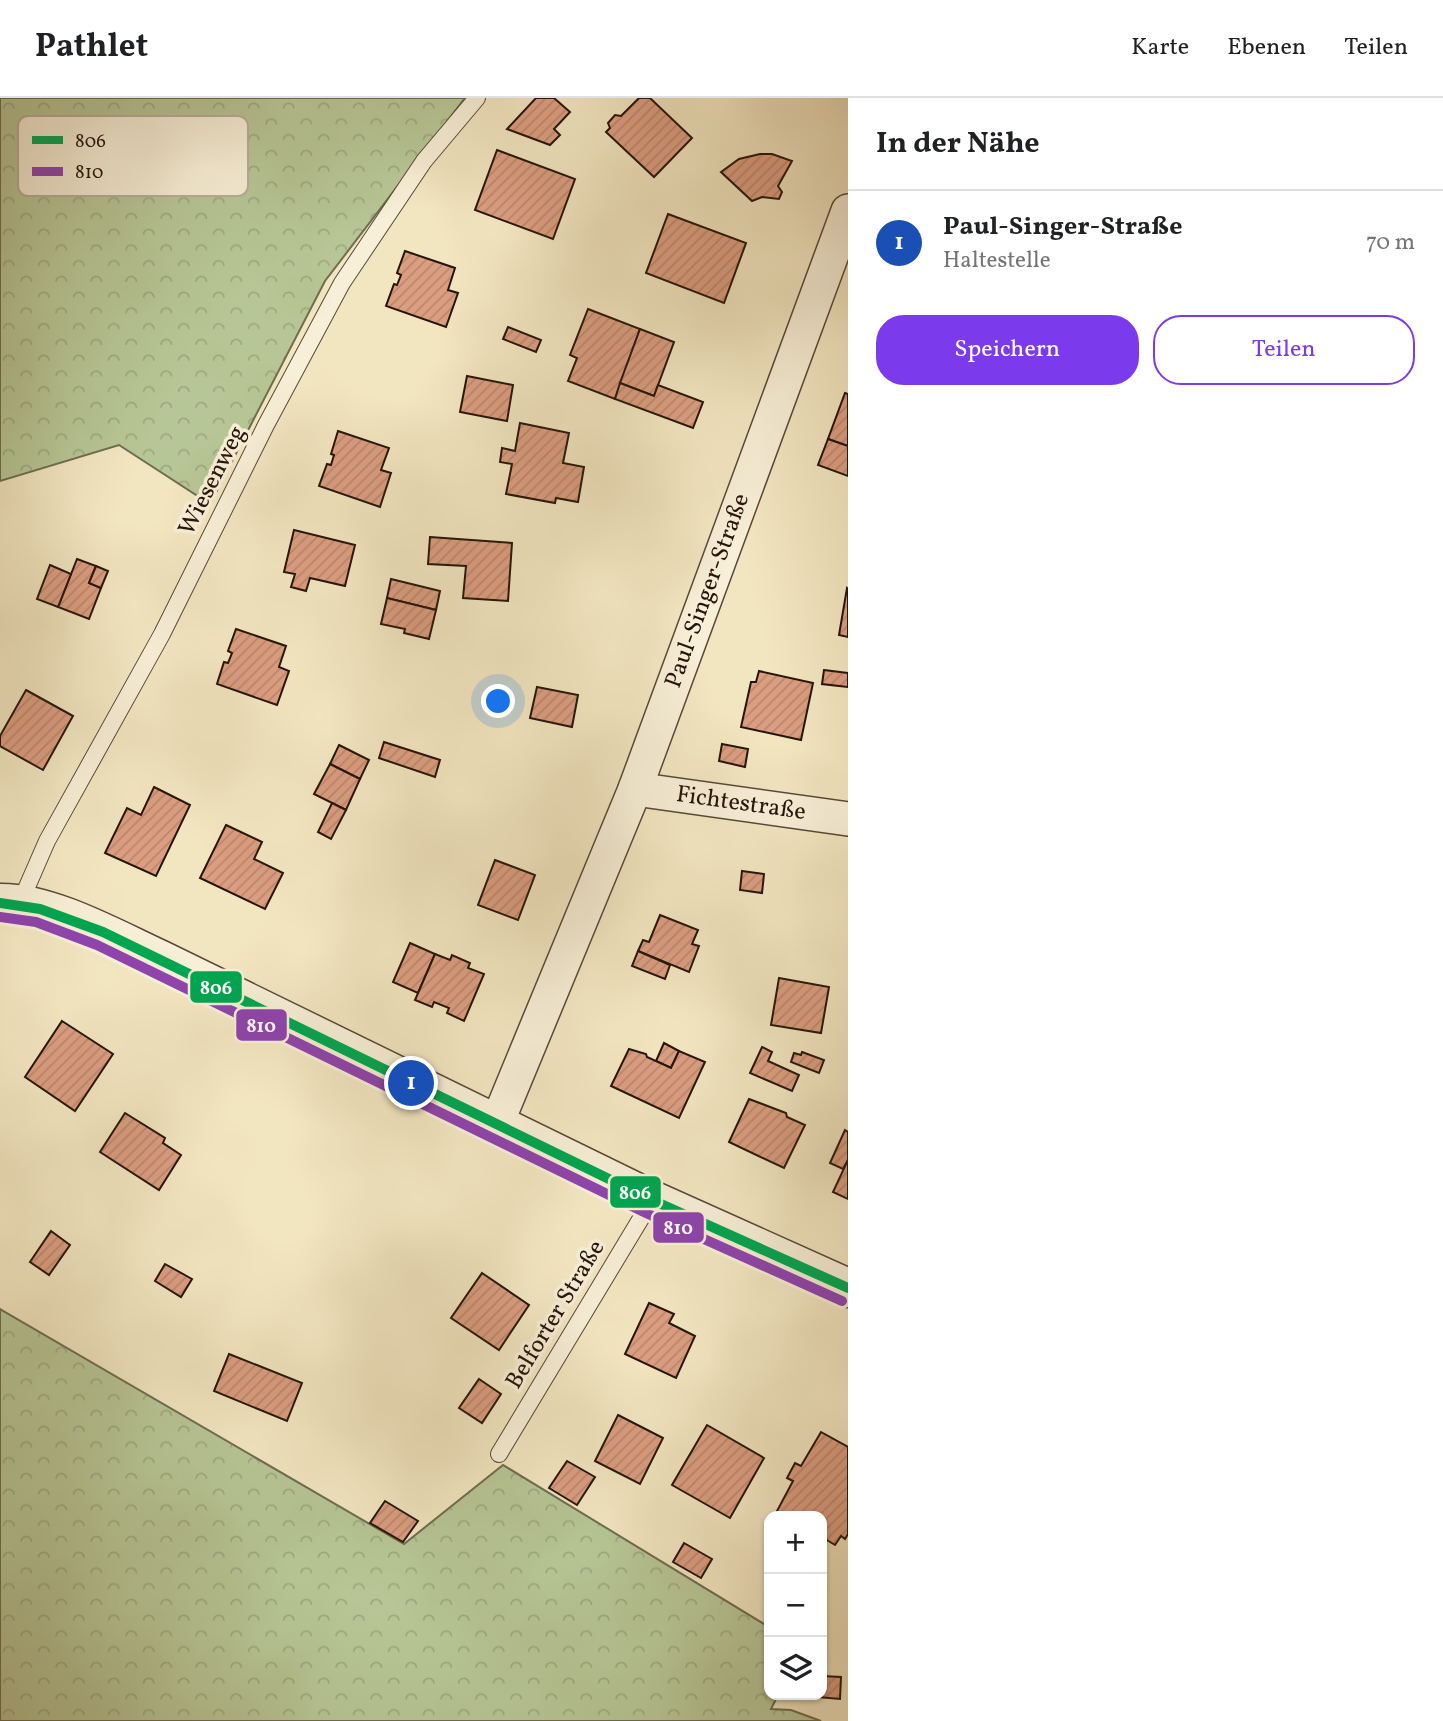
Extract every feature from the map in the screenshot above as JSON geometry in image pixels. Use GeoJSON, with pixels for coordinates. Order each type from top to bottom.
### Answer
{"type":"FeatureCollection","features":[{"type":"Feature","properties":{"kind":"street","name":"Paul-Singer-Straße"},"geometry":{"type":"LineString","coordinates":[[497,1123],[635,789],[848,211]]}},
{"type":"Feature","properties":{"kind":"street","name":"Fichtestraße"},"geometry":{"type":"LineString","coordinates":[[635,789],[848,819]]}},
{"type":"Feature","properties":{"kind":"street"},"geometry":{"type":"LineString","coordinates":[[10,903],[82,923],[652,1200],[848,1287]]}},
{"type":"Feature","properties":{"kind":"lane","name":"Wiesenweg"},"geometry":{"type":"LineString","coordinates":[[10,903],[162,634],[266,425],[342,283],[424,160],[477,98]]}},
{"type":"Feature","properties":{"kind":"lane","name":"Belforter Straße"},"geometry":{"type":"LineString","coordinates":[[499,1454],[652,1200]]}},
{"type":"Feature","properties":{"kind":"green space"},"geometry":{"type":"Polygon","coordinates":[[[0,98],[465,98],[325,281],[210,504],[119,445],[0,481],[0,98]]]}},
{"type":"Feature","properties":{"kind":"green space"},"geometry":{"type":"Polygon","coordinates":[[[0,1309],[404,1544],[503,1465],[764,1624],[764,1700],[776,1700],[771,1709],[791,1710],[821,1721],[0,1721],[0,1309]]]}},
{"type":"Feature","properties":{"kind":"building"},"geometry":{"type":"Polygon","coordinates":[[[536,98],[554,98],[570,112],[554,129],[560,135],[550,145],[507,129],[536,98]]]}},
{"type":"Feature","properties":{"kind":"building"},"geometry":{"type":"Polygon","coordinates":[[[639,98],[650,98],[692,138],[654,177],[606,132],[610,128],[608,123],[615,115],[621,116],[639,98]]]}},
{"type":"Feature","properties":{"kind":"building"},"geometry":{"type":"Polygon","coordinates":[[[497,150],[575,179],[553,239],[475,210],[497,150]]]}},
{"type":"Feature","properties":{"kind":"building"},"geometry":{"type":"Polygon","coordinates":[[[772,154],[792,161],[778,186],[782,192],[779,199],[762,197],[752,201],[721,172],[739,159],[772,154]]]}},
{"type":"Feature","properties":{"kind":"building"},"geometry":{"type":"Polygon","coordinates":[[[668,214],[746,243],[724,303],[646,273],[668,214]]]}},
{"type":"Feature","properties":{"kind":"building"},"geometry":{"type":"Polygon","coordinates":[[[405,251],[455,268],[448,290],[458,293],[446,327],[386,306],[394,284],[397,285],[401,275],[397,273],[405,251]]]}},
{"type":"Feature","properties":{"kind":"building"},"geometry":{"type":"Polygon","coordinates":[[[588,309],[640,329],[615,399],[568,381],[577,358],[570,355],[588,309]]]}},
{"type":"Feature","properties":{"kind":"building"},"geometry":{"type":"Polygon","coordinates":[[[508,327],[541,340],[536,352],[503,339],[508,327]]]}},
{"type":"Feature","properties":{"kind":"building"},"geometry":{"type":"Polygon","coordinates":[[[640,329],[674,342],[654,396],[620,383],[640,329]]]}},
{"type":"Feature","properties":{"kind":"building"},"geometry":{"type":"Polygon","coordinates":[[[467,376],[513,385],[507,421],[460,412],[467,376]]]}},
{"type":"Feature","properties":{"kind":"building"},"geometry":{"type":"Polygon","coordinates":[[[620,383],[654,396],[658,385],[703,402],[693,428],[615,399],[620,383]]]}},
{"type":"Feature","properties":{"kind":"building"},"geometry":{"type":"Polygon","coordinates":[[[845,393],[848,394],[848,446],[828,439],[845,393]]]}},
{"type":"Feature","properties":{"kind":"building"},"geometry":{"type":"Polygon","coordinates":[[[520,423],[569,433],[563,463],[584,467],[578,502],[556,498],[555,503],[506,494],[512,464],[500,462],[502,448],[515,451],[520,423]]]}},
{"type":"Feature","properties":{"kind":"building"},"geometry":{"type":"Polygon","coordinates":[[[338,431],[389,448],[381,470],[391,473],[380,507],[319,486],[327,464],[331,465],[334,455],[331,454],[338,431]]]}},
{"type":"Feature","properties":{"kind":"building"},"geometry":{"type":"Polygon","coordinates":[[[828,439],[848,446],[848,476],[818,465],[828,439]]]}},
{"type":"Feature","properties":{"kind":"building"},"geometry":{"type":"Polygon","coordinates":[[[294,530],[355,545],[345,586],[310,578],[306,591],[291,587],[295,574],[284,572],[294,530]]]}},
{"type":"Feature","properties":{"kind":"building"},"geometry":{"type":"Polygon","coordinates":[[[430,537],[512,543],[508,601],[463,598],[466,566],[428,564],[430,537]]]}},
{"type":"Feature","properties":{"kind":"building"},"geometry":{"type":"Polygon","coordinates":[[[77,559],[96,566],[89,583],[101,588],[89,619],[58,607],[77,559]]]}},
{"type":"Feature","properties":{"kind":"building"},"geometry":{"type":"Polygon","coordinates":[[[50,565],[71,574],[58,607],[37,599],[50,565]]]}},
{"type":"Feature","properties":{"kind":"building"},"geometry":{"type":"Polygon","coordinates":[[[96,566],[108,571],[101,588],[89,583],[96,566]]]}},
{"type":"Feature","properties":{"kind":"building"},"geometry":{"type":"Polygon","coordinates":[[[391,579],[440,591],[436,610],[387,598],[391,579]]]}},
{"type":"Feature","properties":{"kind":"building"},"geometry":{"type":"Polygon","coordinates":[[[848,589],[848,637],[839,635],[848,589]]]}},
{"type":"Feature","properties":{"kind":"building"},"geometry":{"type":"Polygon","coordinates":[[[387,598],[436,610],[429,639],[404,633],[405,629],[381,624],[387,598]]]}},
{"type":"Feature","properties":{"kind":"building"},"geometry":{"type":"Polygon","coordinates":[[[236,629],[286,646],[279,667],[289,671],[277,705],[217,684],[224,662],[228,663],[232,653],[228,651],[236,629]]]}},
{"type":"Feature","properties":{"kind":"building"},"geometry":{"type":"Polygon","coordinates":[[[824,670],[848,673],[848,687],[822,684],[824,670]]]}},
{"type":"Feature","properties":{"kind":"building"},"geometry":{"type":"Polygon","coordinates":[[[759,671],[813,683],[801,740],[741,727],[751,682],[756,682],[759,671]]]}},
{"type":"Feature","properties":{"kind":"building"},"geometry":{"type":"Polygon","coordinates":[[[537,687],[578,695],[572,727],[530,718],[537,687]]]}},
{"type":"Feature","properties":{"kind":"building"},"geometry":{"type":"Polygon","coordinates":[[[26,690],[73,716],[43,770],[0,746],[0,736],[26,690]]]}},
{"type":"Feature","properties":{"kind":"building"},"geometry":{"type":"Polygon","coordinates":[[[384,742],[440,760],[435,777],[379,758],[384,742]]]}},
{"type":"Feature","properties":{"kind":"building"},"geometry":{"type":"Polygon","coordinates":[[[722,744],[748,749],[745,767],[719,761],[722,744]]]}},
{"type":"Feature","properties":{"kind":"building"},"geometry":{"type":"Polygon","coordinates":[[[339,745],[369,760],[360,779],[330,764],[339,745]]]}},
{"type":"Feature","properties":{"kind":"building"},"geometry":{"type":"Polygon","coordinates":[[[330,764],[360,779],[346,810],[314,794],[330,764]]]}},
{"type":"Feature","properties":{"kind":"building"},"geometry":{"type":"Polygon","coordinates":[[[154,787],[190,805],[156,876],[105,853],[127,808],[141,815],[154,787]]]}},
{"type":"Feature","properties":{"kind":"building"},"geometry":{"type":"Polygon","coordinates":[[[332,803],[346,810],[331,839],[318,832],[332,803]]]}},
{"type":"Feature","properties":{"kind":"building"},"geometry":{"type":"Polygon","coordinates":[[[226,825],[262,842],[254,859],[283,873],[265,909],[200,878],[226,825]]]}},
{"type":"Feature","properties":{"kind":"building"},"geometry":{"type":"Polygon","coordinates":[[[495,860],[535,875],[518,920],[478,905],[495,860]]]}},
{"type":"Feature","properties":{"kind":"building"},"geometry":{"type":"Polygon","coordinates":[[[742,871],[764,874],[762,893],[740,890],[742,871]]]}},
{"type":"Feature","properties":{"kind":"building"},"geometry":{"type":"Polygon","coordinates":[[[660,915],[698,930],[692,944],[699,946],[689,972],[638,951],[643,940],[649,942],[660,915]]]}},
{"type":"Feature","properties":{"kind":"building"},"geometry":{"type":"Polygon","coordinates":[[[410,943],[435,954],[418,993],[393,982],[410,943]]]}},
{"type":"Feature","properties":{"kind":"building"},"geometry":{"type":"Polygon","coordinates":[[[638,951],[670,965],[665,979],[632,966],[638,951]]]}},
{"type":"Feature","properties":{"kind":"building"},"geometry":{"type":"Polygon","coordinates":[[[435,954],[450,960],[452,955],[470,963],[468,968],[484,974],[464,1021],[447,1013],[449,1008],[434,1002],[432,1007],[415,1000],[435,954]]]}},
{"type":"Feature","properties":{"kind":"building"},"geometry":{"type":"Polygon","coordinates":[[[779,978],[829,987],[821,1033],[771,1025],[779,978]]]}},
{"type":"Feature","properties":{"kind":"building"},"geometry":{"type":"Polygon","coordinates":[[[62,1021],[113,1054],[75,1111],[25,1077],[62,1021]]]}},
{"type":"Feature","properties":{"kind":"building"},"geometry":{"type":"Polygon","coordinates":[[[664,1043],[679,1051],[671,1068],[656,1061],[664,1043]]]}},
{"type":"Feature","properties":{"kind":"building"},"geometry":{"type":"Polygon","coordinates":[[[762,1047],[772,1052],[768,1061],[799,1075],[792,1091],[750,1073],[762,1047]]]}},
{"type":"Feature","properties":{"kind":"building"},"geometry":{"type":"Polygon","coordinates":[[[629,1049],[646,1054],[647,1057],[671,1068],[679,1051],[705,1062],[679,1118],[611,1086],[629,1049]]]}},
{"type":"Feature","properties":{"kind":"building"},"geometry":{"type":"Polygon","coordinates":[[[802,1052],[824,1060],[819,1073],[791,1062],[794,1053],[801,1055],[802,1052]]]}},
{"type":"Feature","properties":{"kind":"building"},"geometry":{"type":"Polygon","coordinates":[[[749,1099],[786,1113],[787,1117],[805,1125],[784,1168],[729,1142],[749,1099]]]}},
{"type":"Feature","properties":{"kind":"building"},"geometry":{"type":"Polygon","coordinates":[[[125,1113],[165,1138],[163,1143],[181,1155],[159,1190],[100,1152],[125,1113]]]}},
{"type":"Feature","properties":{"kind":"building"},"geometry":{"type":"Polygon","coordinates":[[[845,1130],[848,1132],[848,1160],[843,1169],[830,1163],[845,1130]]]}},
{"type":"Feature","properties":{"kind":"building"},"geometry":{"type":"Polygon","coordinates":[[[848,1160],[848,1199],[833,1192],[848,1160]]]}},
{"type":"Feature","properties":{"kind":"building"},"geometry":{"type":"Polygon","coordinates":[[[51,1231],[70,1245],[49,1275],[30,1262],[51,1231]]]}},
{"type":"Feature","properties":{"kind":"building"},"geometry":{"type":"Polygon","coordinates":[[[165,1264],[192,1279],[181,1297],[155,1281],[165,1264]]]}},
{"type":"Feature","properties":{"kind":"building"},"geometry":{"type":"Polygon","coordinates":[[[482,1273],[529,1305],[499,1350],[451,1318],[482,1273]]]}},
{"type":"Feature","properties":{"kind":"building"},"geometry":{"type":"Polygon","coordinates":[[[649,1303],[674,1314],[669,1323],[695,1336],[676,1378],[625,1354],[649,1303]]]}},
{"type":"Feature","properties":{"kind":"building"},"geometry":{"type":"Polygon","coordinates":[[[229,1354],[302,1383],[287,1421],[214,1391],[229,1354]]]}},
{"type":"Feature","properties":{"kind":"building"},"geometry":{"type":"Polygon","coordinates":[[[479,1379],[501,1394],[482,1423],[459,1408],[479,1379]]]}},
{"type":"Feature","properties":{"kind":"building"},"geometry":{"type":"Polygon","coordinates":[[[618,1415],[663,1438],[640,1484],[595,1461],[618,1415]]]}},
{"type":"Feature","properties":{"kind":"building"},"geometry":{"type":"Polygon","coordinates":[[[707,1425],[764,1458],[730,1518],[672,1485],[707,1425]]]}},
{"type":"Feature","properties":{"kind":"building"},"geometry":{"type":"Polygon","coordinates":[[[821,1432],[848,1447],[848,1534],[845,1539],[841,1536],[835,1545],[827,1540],[827,1511],[777,1511],[793,1481],[787,1478],[795,1463],[801,1466],[821,1432]]]}},
{"type":"Feature","properties":{"kind":"building"},"geometry":{"type":"Polygon","coordinates":[[[567,1461],[595,1477],[577,1505],[549,1488],[567,1461]]]}},
{"type":"Feature","properties":{"kind":"building"},"geometry":{"type":"Polygon","coordinates":[[[385,1501],[418,1521],[403,1542],[370,1523],[385,1501]]]}},
{"type":"Feature","properties":{"kind":"building"},"geometry":{"type":"Polygon","coordinates":[[[684,1543],[712,1559],[701,1578],[673,1562],[684,1543]]]}},
{"type":"Feature","properties":{"kind":"building"},"geometry":{"type":"Polygon","coordinates":[[[827,1676],[841,1677],[840,1699],[827,1698],[827,1676]]]}},
{"type":"Feature","properties":{"kind":"transit line","name":"806"},"geometry":{"type":"LineString","coordinates":[[0,903],[40,909],[103,932],[652,1200],[848,1288]]}},
{"type":"Feature","properties":{"kind":"transit line","name":"810"},"geometry":{"type":"LineString","coordinates":[[0,917],[36,922],[97,945],[646,1213],[842,1301]]}},
{"type":"Feature","properties":{"kind":"place","name":"Paul-Singer-Straße"},"geometry":{"type":"Point","coordinates":[411,1083]}}]}
